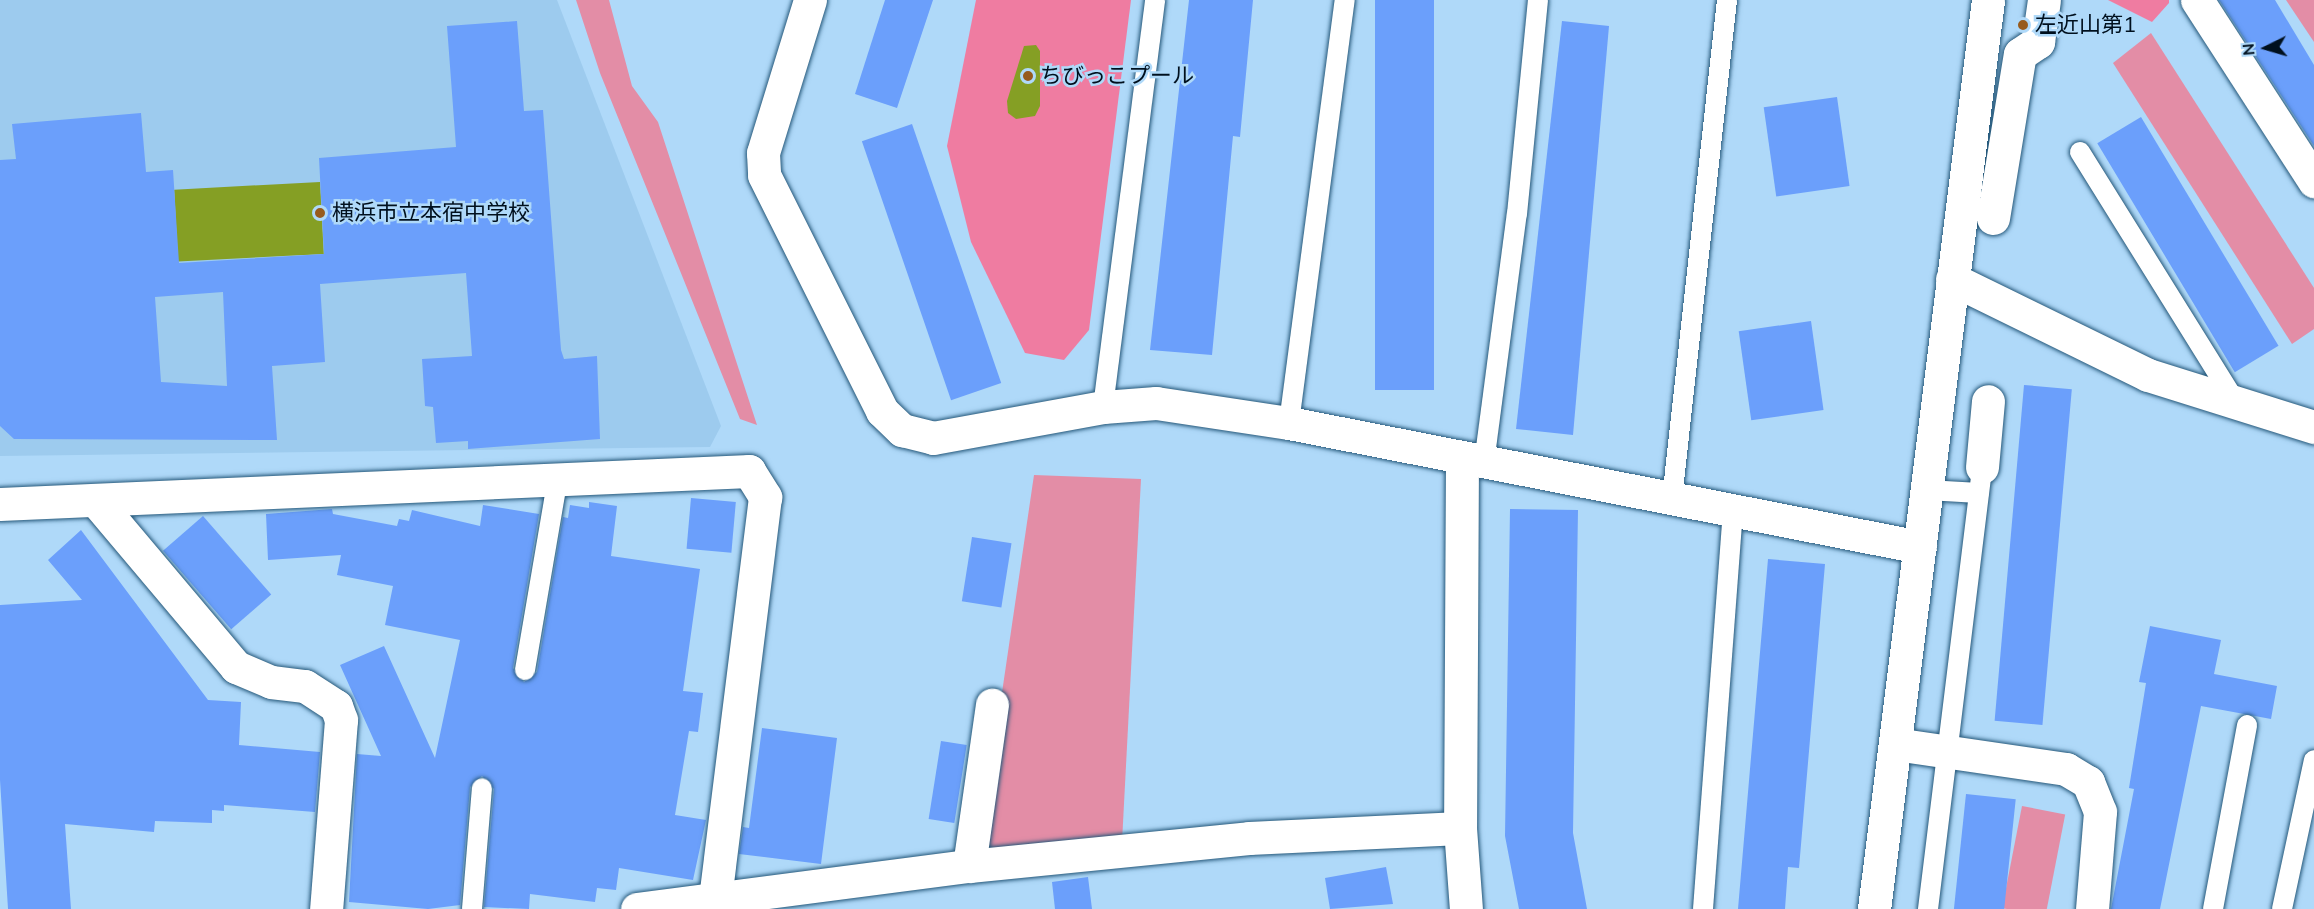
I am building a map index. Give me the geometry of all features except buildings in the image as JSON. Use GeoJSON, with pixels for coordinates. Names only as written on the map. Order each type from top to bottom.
{"type":"FeatureCollection","features":[{"type":"Feature","properties":{"kind":"street"},"geometry":{"type":"LineString","coordinates":[[810,0],[763,153],[764,175],[882,411],[902,430],[933,438],[1103,406],[1156,404],[1288,423],[1920,547]]}},
{"type":"Feature","properties":{"kind":"street"},"geometry":{"type":"LineString","coordinates":[[1874,909],[1988,0]]}},
{"type":"Feature","properties":{"kind":"street"},"geometry":{"type":"LineString","coordinates":[[1993,218],[2020,54],[2038,42],[2044,0]]}},
{"type":"Feature","properties":{"kind":"street"},"geometry":{"type":"LineString","coordinates":[[2197,0],[2314,181]]}},
{"type":"Feature","properties":{"kind":"street"},"geometry":{"type":"LineString","coordinates":[[1952,279],[2148,375],[2314,427]]}},
{"type":"Feature","properties":{"kind":"street"},"geometry":{"type":"LineString","coordinates":[[1981,480],[1988,400]]}},
{"type":"Feature","properties":{"kind":"street"},"geometry":{"type":"LineString","coordinates":[[1466,909],[1460,828],[1473,460]]}},
{"type":"Feature","properties":{"kind":"street"},"geometry":{"type":"LineString","coordinates":[[0,504],[97,502],[336,486],[557,482],[749,471],[765,497],[715,898]]}},
{"type":"Feature","properties":{"kind":"street"},"geometry":{"type":"LineString","coordinates":[[97,502],[236,667],[271,682],[305,686],[336,706],[341,720],[326,909]]}},
{"type":"Feature","properties":{"kind":"street"},"geometry":{"type":"LineString","coordinates":[[969,867],[992,705]]}},
{"type":"Feature","properties":{"kind":"street"},"geometry":{"type":"LineString","coordinates":[[1895,744],[2066,770],[2088,782],[2100,812],[2092,909]]}},
{"type":"Feature","properties":{"kind":"street"},"geometry":{"type":"LineString","coordinates":[[637,909],[969,867],[1250,838],[1460,828]]}},
{"type":"Feature","properties":{"kind":"lane"},"geometry":{"type":"LineString","coordinates":[[1103,406],[1155,0]]}},
{"type":"Feature","properties":{"kind":"lane"},"geometry":{"type":"LineString","coordinates":[[1288,423],[1346,0]]}},
{"type":"Feature","properties":{"kind":"lane"},"geometry":{"type":"LineString","coordinates":[[1473,460],[1517,214],[1538,0]]}},
{"type":"Feature","properties":{"kind":"lane"},"geometry":{"type":"LineString","coordinates":[[1672,499],[1727,0]]}},
{"type":"Feature","properties":{"kind":"lane"},"geometry":{"type":"LineString","coordinates":[[2080,152],[2236,402]]}},
{"type":"Feature","properties":{"kind":"lane"},"geometry":{"type":"LineString","coordinates":[[1927,490],[1981,480],[1928,909]]}},
{"type":"Feature","properties":{"kind":"lane"},"geometry":{"type":"LineString","coordinates":[[525,670],[557,482]]}},
{"type":"Feature","properties":{"kind":"lane"},"geometry":{"type":"LineString","coordinates":[[1702,909],[1733,511]]}},
{"type":"Feature","properties":{"kind":"lane"},"geometry":{"type":"LineString","coordinates":[[2212,909],[2247,725]]}},
{"type":"Feature","properties":{"kind":"lane"},"geometry":{"type":"LineString","coordinates":[[2282,909],[2314,760]]}},
{"type":"Feature","properties":{"kind":"lane"},"geometry":{"type":"LineString","coordinates":[[472,909],[482,788]]}},
{"type":"Feature","properties":{"kind":"shaded area","name":"横浜市立本宿中学校"},"geometry":{"type":"Polygon","coordinates":[[[0,0],[557,0],[721,426],[710,447],[0,456],[0,0]]]}},
{"type":"Feature","properties":{"kind":"shaded area"},"geometry":{"type":"Polygon","coordinates":[[[576,0],[609,0],[632,86],[658,122],[757,425],[740,419],[600,73],[576,0]]]}},
{"type":"Feature","properties":{"kind":"shaded area"},"geometry":{"type":"Polygon","coordinates":[[[976,0],[1131,0],[1089,330],[1064,360],[1025,353],[971,242],[947,146],[976,0]]]}},
{"type":"Feature","properties":{"kind":"shaded area"},"geometry":{"type":"Polygon","coordinates":[[[2108,0],[2169,0],[2169,3],[2152,22],[2108,0]]]}},
{"type":"Feature","properties":{"kind":"shaded area"},"geometry":{"type":"Polygon","coordinates":[[[2286,0],[2314,0],[2314,42],[2286,0]]]}},
{"type":"Feature","properties":{"kind":"shaded area"},"geometry":{"type":"Polygon","coordinates":[[[2151,33],[2314,288],[2314,329],[2292,344],[2113,63],[2151,33]]]}},
{"type":"Feature","properties":{"kind":"shaded area","name":"ちびっこプール"},"geometry":{"type":"Polygon","coordinates":[[[1036,45],[1040,51],[1040,106],[1035,116],[1016,119],[1008,113],[1007,101],[1024,46],[1036,45]]]}},
{"type":"Feature","properties":{"kind":"shaded area"},"geometry":{"type":"Polygon","coordinates":[[[320,182],[324,254],[178,262],[174,190],[320,182]]]}},
{"type":"Feature","properties":{"kind":"shaded area"},"geometry":{"type":"Polygon","coordinates":[[[1034,475],[1141,479],[1122,842],[978,856],[1034,475]]]}},
{"type":"Feature","properties":{"kind":"shaded area"},"geometry":{"type":"Polygon","coordinates":[[[2022,806],[2065,814],[2047,909],[2002,908],[2022,806]]]}},
{"type":"Feature","properties":{"kind":"place","name":"左近山第1"},"geometry":{"type":"Point","coordinates":[2023,25]}},
{"type":"Feature","properties":{"kind":"place","name":"ちびっこプール"},"geometry":{"type":"Point","coordinates":[1028,76]}},
{"type":"Feature","properties":{"kind":"place","name":"横浜市立本宿中学校"},"geometry":{"type":"Point","coordinates":[320,213]}}]}
